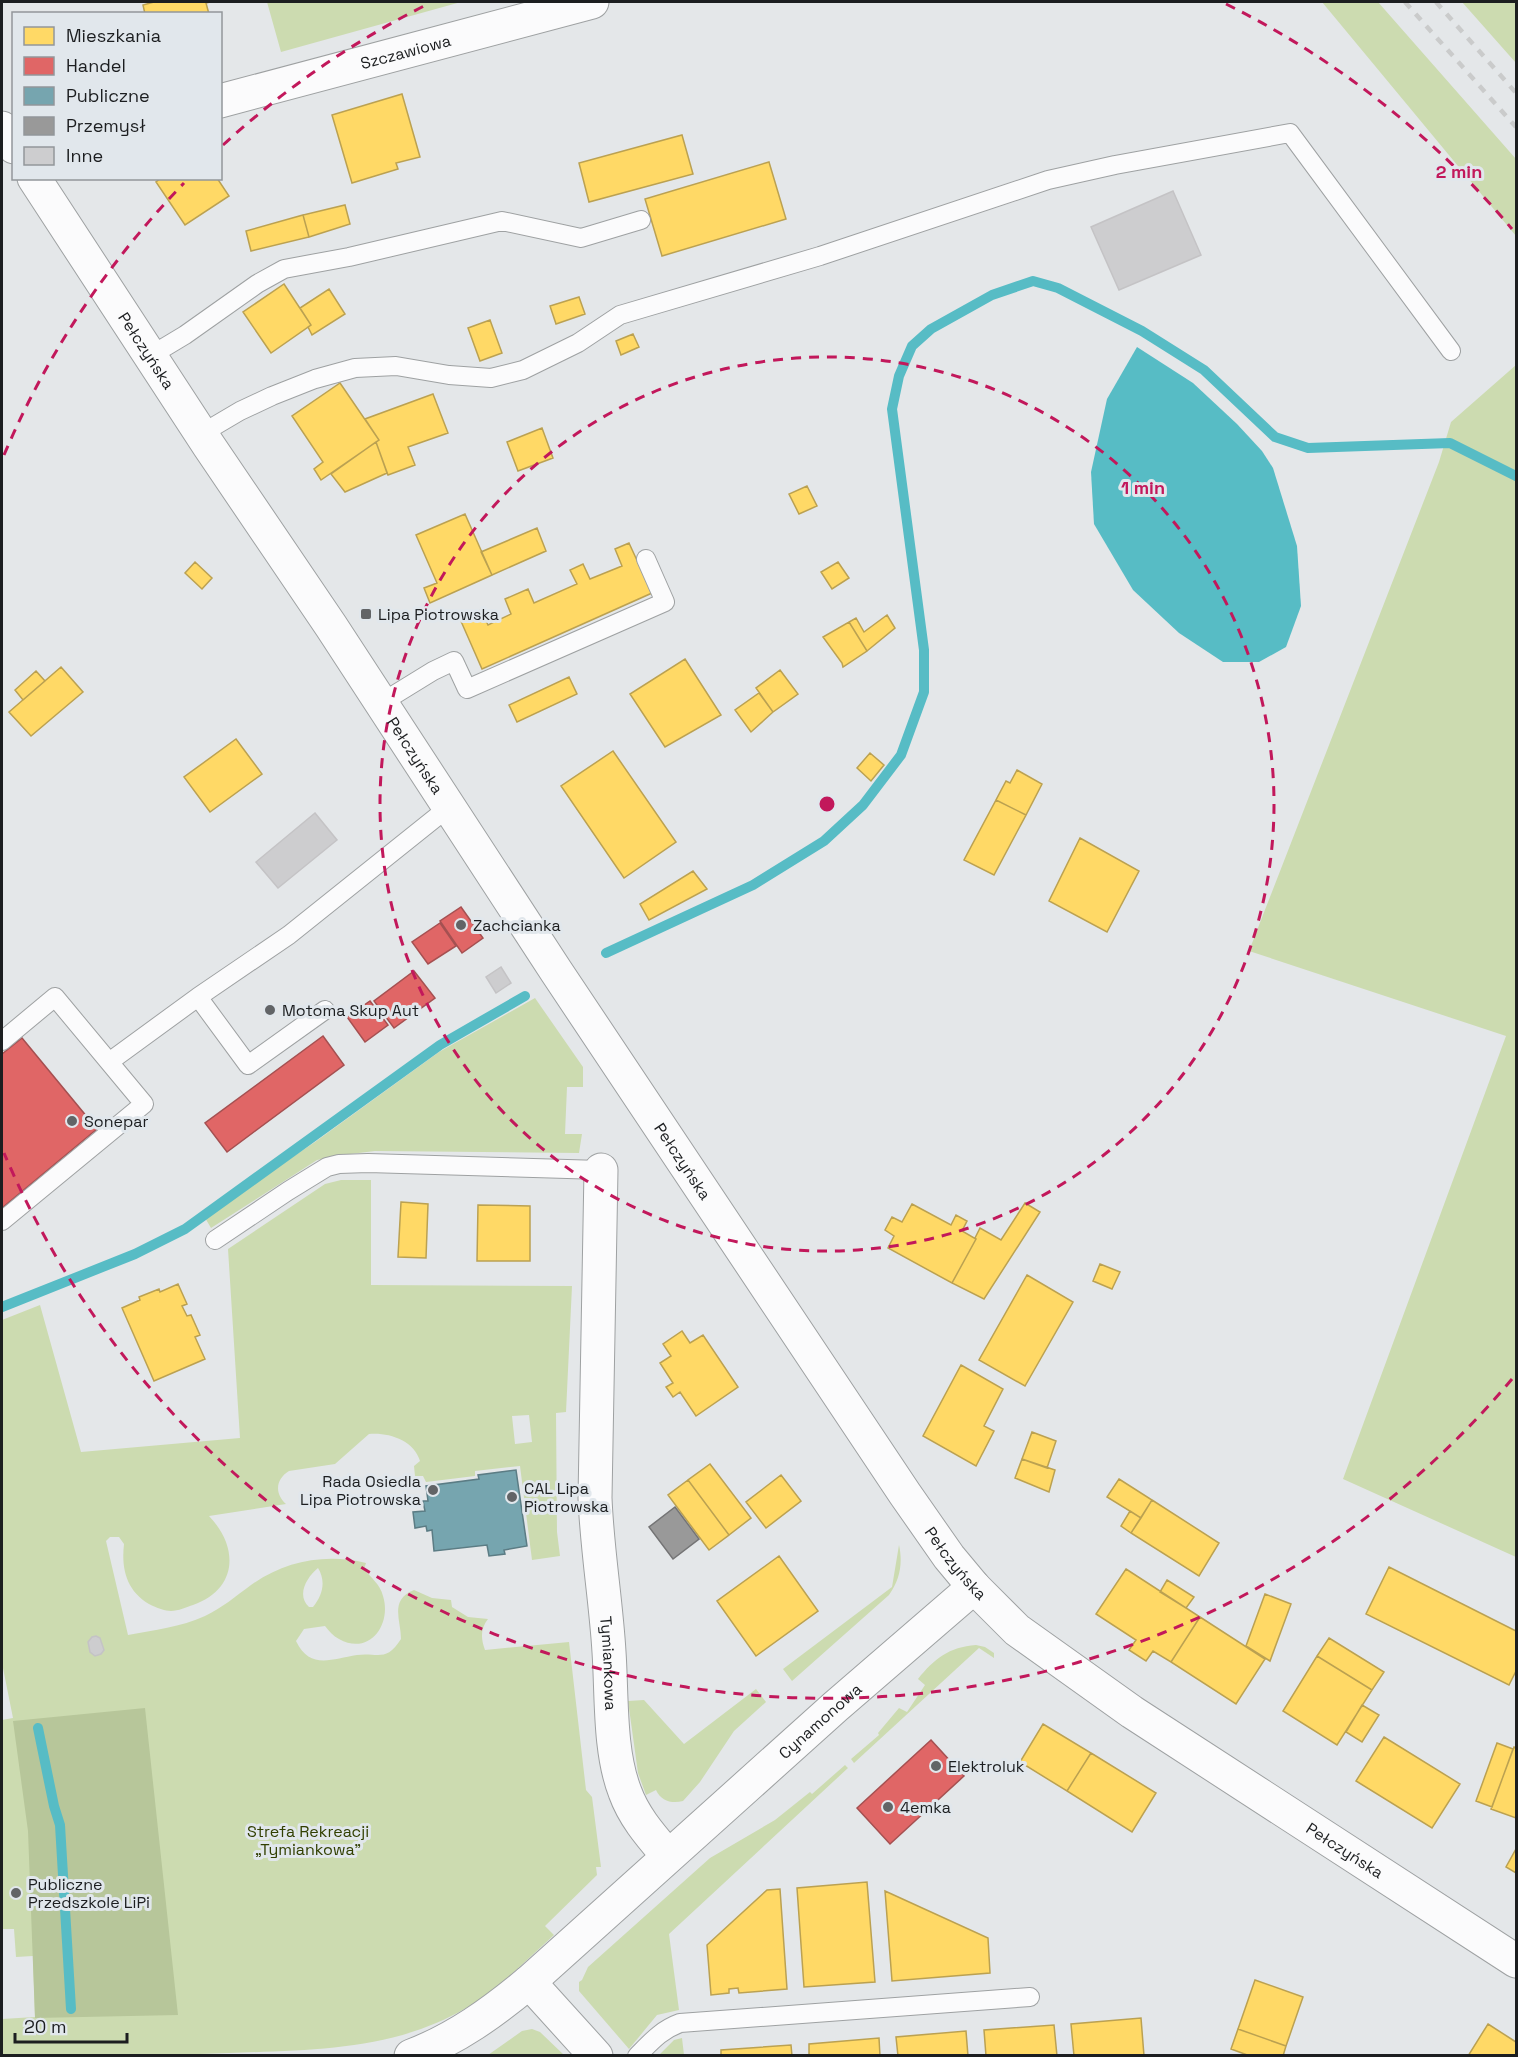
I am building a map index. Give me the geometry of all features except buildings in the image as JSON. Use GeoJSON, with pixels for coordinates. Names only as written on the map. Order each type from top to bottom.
{"type":"FeatureCollection","features":[{"type":"Feature","properties":{"kind":"main road","name":"Szczawiowa"},"geometry":{"type":"LineString","coordinates":[[222,100],[592,2]]}},
{"type":"Feature","properties":{"kind":"main road"},"geometry":{"type":"LineString","coordinates":[[2,128],[12,144]]}},
{"type":"Feature","properties":{"kind":"main road","name":"Pełczyńska"},"geometry":{"type":"LineString","coordinates":[[35,180],[201,434],[949,1557],[974,1587],[1017,1630],[1118,1703],[1516,1961]]}},
{"type":"Feature","properties":{"kind":"main road","name":"Tymiankowa"},"geometry":{"type":"LineString","coordinates":[[601,1170],[596,1498],[613,1730],[620,1778],[627,1799],[636,1816],[668,1856]]}},
{"type":"Feature","properties":{"kind":"main road","name":"Cynamonowa"},"geometry":{"type":"LineString","coordinates":[[668,1856],[974,1587]]}},
{"type":"Feature","properties":{"kind":"main road"},"geometry":{"type":"LineString","coordinates":[[411,2055],[458,2034],[493,2011],[530,1982],[668,1856]]}},
{"type":"Feature","properties":{"kind":"main road"},"geometry":{"type":"LineString","coordinates":[[530,1982],[596,2055]]}},
{"type":"Feature","properties":{"kind":"lane"},"geometry":{"type":"LineString","coordinates":[[201,434],[240,411],[272,396],[315,379],[355,368],[396,366],[449,375],[490,378],[523,370],[578,343],[620,315],[820,256],[1048,180],[1290,132],[1451,351]]}},
{"type":"Feature","properties":{"kind":"lane"},"geometry":{"type":"LineString","coordinates":[[150,356],[257,284],[284,269],[350,257],[502,221],[580,238],[641,220]]}},
{"type":"Feature","properties":{"kind":"lane"},"geometry":{"type":"LineString","coordinates":[[381,703],[432,670],[454,661],[467,689],[665,602],[646,559]]}},
{"type":"Feature","properties":{"kind":"lane"},"geometry":{"type":"LineString","coordinates":[[109,1062],[198,997],[289,935],[449,807]]}},
{"type":"Feature","properties":{"kind":"lane"},"geometry":{"type":"LineString","coordinates":[[2,1041],[55,997],[144,1104],[2,1221]]}},
{"type":"Feature","properties":{"kind":"lane"},"geometry":{"type":"LineString","coordinates":[[198,997],[248,1065],[325,1010]]}},
{"type":"Feature","properties":{"kind":"lane"},"geometry":{"type":"LineString","coordinates":[[215,1240],[327,1167],[339,1164],[601,1170]]}},
{"type":"Feature","properties":{"kind":"lane"},"geometry":{"type":"LineString","coordinates":[[637,2055],[655,2037],[680,2023],[1030,1997]]}},
{"type":"Feature","properties":{"kind":"green space"},"geometry":{"type":"Polygon","coordinates":[[[267,2],[461,2],[281,52],[267,2]]]}},
{"type":"Feature","properties":{"kind":"green space"},"geometry":{"type":"Polygon","coordinates":[[[1322,2],[1378,2],[1516,159],[1516,236],[1322,2]]]}},
{"type":"Feature","properties":{"kind":"green space"},"geometry":{"type":"Polygon","coordinates":[[[1462,2],[1516,2],[1516,63],[1462,2]]]}},
{"type":"Feature","properties":{"kind":"green space"},"geometry":{"type":"Polygon","coordinates":[[[1516,365],[1516,1557],[1343,1479],[1506,1036],[1249,951],[1439,462],[1451,422],[1516,365]]]}},
{"type":"Feature","properties":{"kind":"green space"},"geometry":{"type":"Polygon","coordinates":[[[535,998],[583,1067],[583,1087],[567,1087],[565,1134],[582,1134],[579,1153],[375,1151],[317,1160],[211,1228],[204,1216],[315,1142],[439,1052],[535,998]]]}},
{"type":"Feature","properties":{"kind":"green space","name":"Strefa Rekreacji „Tymiankowa”"},"geometry":{"type":"Polygon","coordinates":[[[341,1180],[371,1180],[371,1285],[572,1286],[566,1412],[556,1413],[557,1532],[560,1556],[532,1560],[520,1466],[475,1471],[475,1476],[426,1482],[423,1476],[415,1476],[414,1466],[420,1461],[412,1448],[392,1436],[369,1434],[335,1464],[289,1471],[285,1474],[279,1482],[278,1491],[286,1504],[209,1516],[219,1528],[225,1541],[229,1554],[229,1566],[226,1578],[219,1589],[208,1598],[193,1605],[169,1611],[144,1601],[132,1588],[125,1572],[124,1544],[119,1537],[110,1537],[106,1541],[128,1635],[196,1620],[223,1606],[251,1585],[278,1570],[306,1561],[336,1559],[366,1563],[364,1569],[382,1592],[384,1617],[376,1635],[360,1644],[339,1639],[325,1626],[304,1629],[296,1641],[308,1656],[315,1659],[330,1660],[364,1654],[381,1655],[391,1651],[401,1639],[398,1611],[401,1599],[414,1590],[432,1598],[451,1600],[452,1607],[468,1617],[488,1619],[482,1634],[485,1650],[569,1642],[586,1790],[592,1797],[601,1867],[596,1867],[597,1875],[545,1926],[554,1935],[512,1974],[466,2008],[410,2033],[351,2046],[290,2051],[172,2055],[2,2056],[2,2019],[35,2017],[33,1956],[16,1957],[14,1929],[2,1929],[2,1720],[13,1718],[2,1663],[2,1320],[40,1305],[81,1452],[240,1438],[228,1249],[325,1184],[341,1180]],[[529,1415],[512,1416],[515,1444],[532,1442],[529,1415]],[[318,1568],[304,1586],[303,1597],[309,1607],[313,1607],[321,1593],[322,1578],[318,1568]]]}},
{"type":"Feature","properties":{"kind":"green space"},"geometry":{"type":"Polygon","coordinates":[[[899,1545],[900,1571],[889,1595],[792,1681],[783,1669],[892,1587],[899,1545]]]}},
{"type":"Feature","properties":{"kind":"green space"},"geometry":{"type":"Polygon","coordinates":[[[976,1645],[985,1647],[994,1653],[994,1658],[979,1648],[854,1763],[851,1759],[879,1735],[878,1733],[899,1708],[907,1712],[925,1685],[918,1679],[930,1666],[950,1651],[976,1645]]]}},
{"type":"Feature","properties":{"kind":"green space"},"geometry":{"type":"Polygon","coordinates":[[[756,1689],[766,1702],[734,1731],[700,1782],[683,1801],[667,1801],[656,1790],[646,1795],[638,1773],[628,1701],[644,1700],[684,1744],[756,1689]]]}},
{"type":"Feature","properties":{"kind":"green space"},"geometry":{"type":"Polygon","coordinates":[[[145,1708],[178,2015],[35,2018],[28,1831],[13,1721],[145,1708]]]}},
{"type":"Feature","properties":{"kind":"green space"},"geometry":{"type":"Polygon","coordinates":[[[845,1765],[848,1768],[669,1934],[679,2010],[657,2015],[629,2049],[579,1991],[579,1982],[588,1967],[710,1858],[775,1820],[810,1792],[812,1794],[845,1765]]]}},
{"type":"Feature","properties":{"kind":"green space"},"geometry":{"type":"Polygon","coordinates":[[[532,2029],[540,2032],[564,2055],[488,2055],[522,2031],[532,2029]]]}},
{"type":"Feature","properties":{"kind":"green space"},"geometry":{"type":"Polygon","coordinates":[[[682,2038],[684,2055],[659,2055],[674,2040],[682,2038]]]}},
{"type":"Feature","properties":{"kind":"water"},"geometry":{"type":"Polygon","coordinates":[[[1137,347],[1193,383],[1237,424],[1262,451],[1273,468],[1297,546],[1301,606],[1286,647],[1259,662],[1223,662],[1179,633],[1133,590],[1094,524],[1091,472],[1107,399],[1137,347]]]}},
{"type":"Feature","properties":{"kind":"waterway"},"geometry":{"type":"LineString","coordinates":[[606,953],[753,885],[824,841],[863,805],[901,755],[924,692],[924,650],[892,409],[899,376],[912,346],[931,329],[992,295],[1033,281],[1058,288],[1142,331],[1204,370],[1275,437],[1308,448],[1450,443],[1516,476]]}},
{"type":"Feature","properties":{"kind":"waterway"},"geometry":{"type":"LineString","coordinates":[[2,1307],[135,1254],[185,1229],[440,1045],[525,996]]}},
{"type":"Feature","properties":{"kind":"waterway"},"geometry":{"type":"LineString","coordinates":[[38,1728],[60,1825],[71,2009]]}},
{"type":"Feature","properties":{"kind":"railway"},"geometry":{"type":"LineString","coordinates":[[1405,2],[1516,127]]}},
{"type":"Feature","properties":{"kind":"railway"},"geometry":{"type":"LineString","coordinates":[[1436,2],[1516,93]]}},
{"type":"Feature","properties":{"kind":"place","name":"Lipa Piotrowska"},"geometry":{"type":"Point","coordinates":[366,614]}},
{"type":"Feature","properties":{"kind":"place","name":"Zachcianka"},"geometry":{"type":"Point","coordinates":[461,925]}},
{"type":"Feature","properties":{"kind":"place","name":"Motoma Skup Aut"},"geometry":{"type":"Point","coordinates":[270,1010]}},
{"type":"Feature","properties":{"kind":"place","name":"Sonepar"},"geometry":{"type":"Point","coordinates":[72,1121]}},
{"type":"Feature","properties":{"kind":"place","name":"Rada Osiedla Lipa Piotrowska"},"geometry":{"type":"Point","coordinates":[433,1490]}},
{"type":"Feature","properties":{"kind":"place","name":"CAL Lipa Piotrowska"},"geometry":{"type":"Point","coordinates":[512,1497]}},
{"type":"Feature","properties":{"kind":"place","name":"Elektroluk"},"geometry":{"type":"Point","coordinates":[936,1766]}},
{"type":"Feature","properties":{"kind":"place","name":"4emka"},"geometry":{"type":"Point","coordinates":[888,1807]}},
{"type":"Feature","properties":{"kind":"place","name":"Publiczne Przedszkole LiPi"},"geometry":{"type":"Point","coordinates":[16,1893]}}]}
